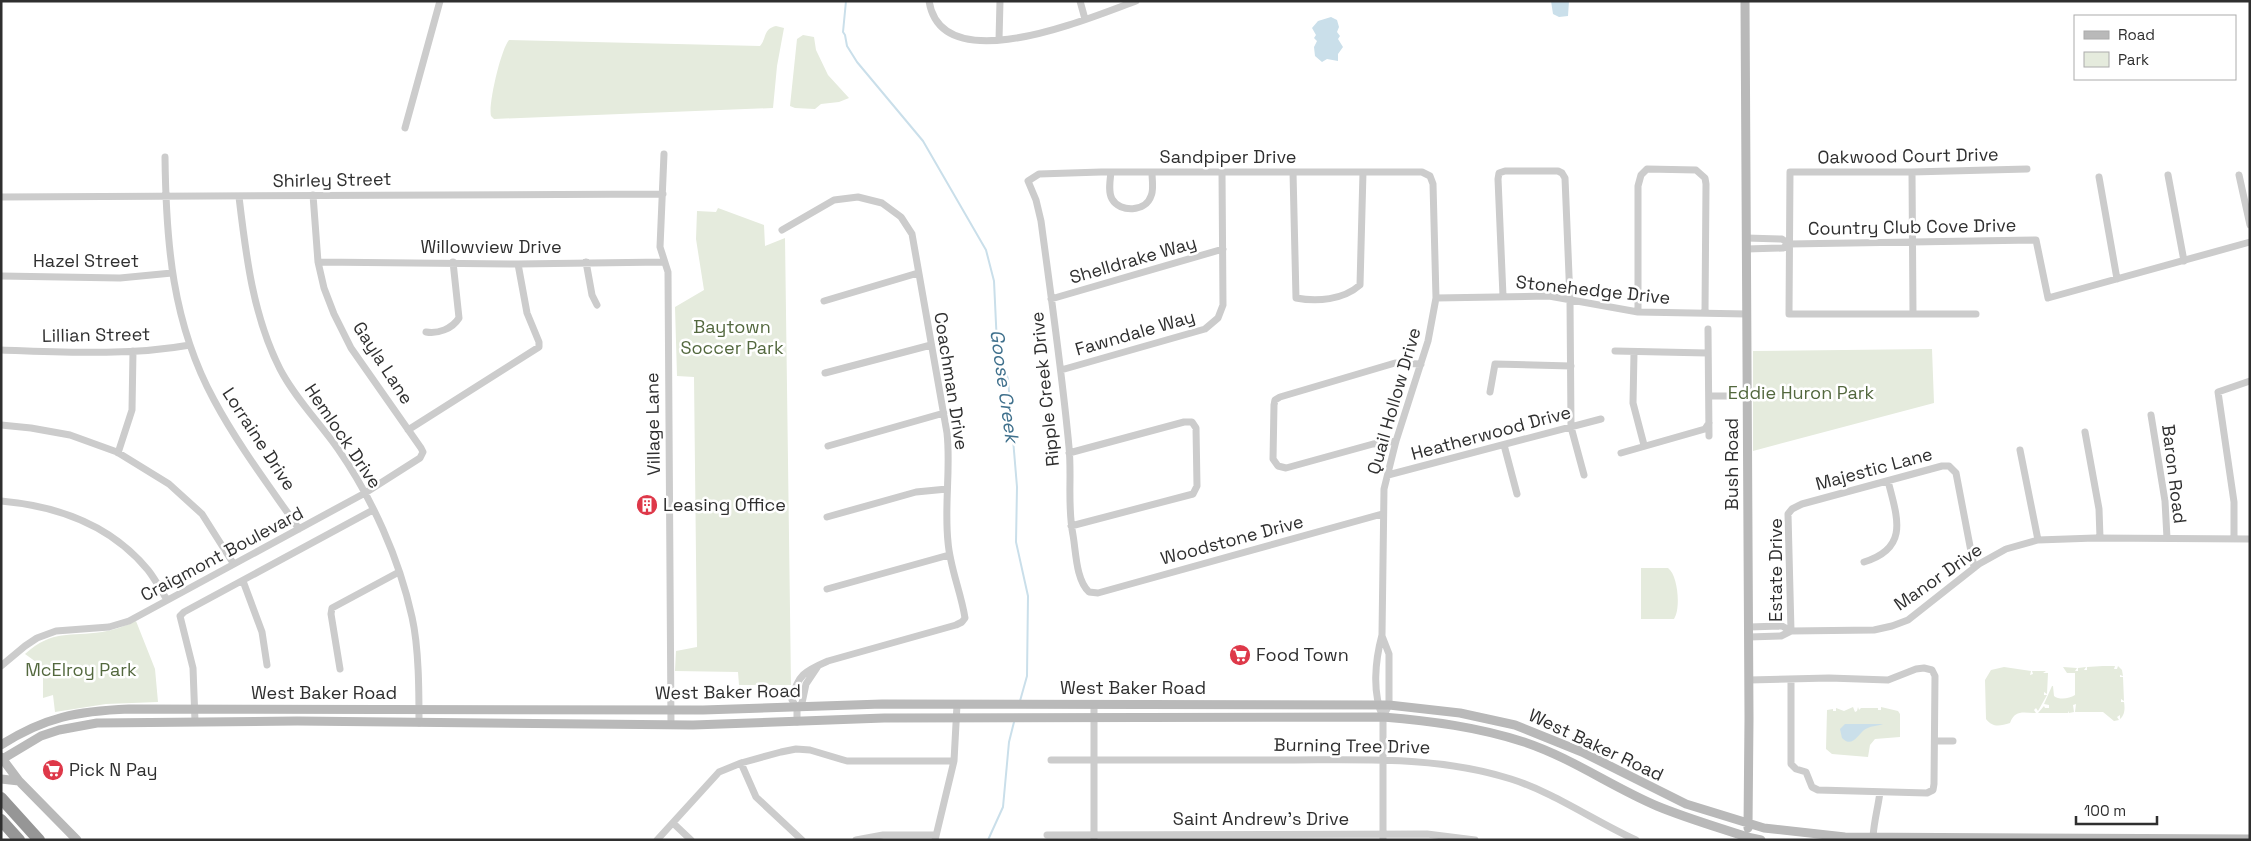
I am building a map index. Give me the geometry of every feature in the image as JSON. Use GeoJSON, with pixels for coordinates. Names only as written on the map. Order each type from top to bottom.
{"type":"FeatureCollection","features":[{"type":"Feature","properties":{"kind":"highway"},"geometry":{"type":"LineString","coordinates":[[1,798],[39,840]]}},
{"type":"Feature","properties":{"kind":"highway"},"geometry":{"type":"LineString","coordinates":[[1,820],[19,840]]}},
{"type":"Feature","properties":{"kind":"main road","name":"Bush Road"},"geometry":{"type":"LineString","coordinates":[[1745,1],[1749,626],[1748,824],[1746,838]]}},
{"type":"Feature","properties":{"kind":"main road","name":"West Baker Road"},"geometry":{"type":"LineString","coordinates":[[1,745],[18,734],[56,718],[76,713],[129,709],[671,710],[797,708],[882,704],[1390,705],[1460,713],[1515,726],[1582,752],[1686,804],[1748,824],[1812,834],[1873,838],[2250,839]]}},
{"type":"Feature","properties":{"kind":"main road"},"geometry":{"type":"LineString","coordinates":[[1273,704],[1273,717]]}},
{"type":"Feature","properties":{"kind":"main road"},"geometry":{"type":"LineString","coordinates":[[129,709],[130,722]]}},
{"type":"Feature","properties":{"kind":"main road"},"geometry":{"type":"LineString","coordinates":[[296,709],[296,721]]}},
{"type":"Feature","properties":{"kind":"main road"},"geometry":{"type":"LineString","coordinates":[[550,710],[550,724]]}},
{"type":"Feature","properties":{"kind":"main road","name":"West Baker Road"},"geometry":{"type":"LineString","coordinates":[[2,759],[24,745],[59,730],[97,723],[296,721],[671,725],[957,718],[1383,717],[1431,721],[1481,730],[1510,738],[1560,756],[1657,806],[1746,838],[1761,840]]}},
{"type":"Feature","properties":{"kind":"main road"},"geometry":{"type":"LineString","coordinates":[[1510,738],[1515,726]]}},
{"type":"Feature","properties":{"kind":"main road"},"geometry":{"type":"LineString","coordinates":[[2,759],[19,781],[77,840]]}},
{"type":"Feature","properties":{"kind":"main road"},"geometry":{"type":"LineString","coordinates":[[1620,787],[1625,775]]}},
{"type":"Feature","properties":{"kind":"main road"},"geometry":{"type":"LineString","coordinates":[[1,779],[19,781]]}},
{"type":"Feature","properties":{"kind":"street"},"geometry":{"type":"LineString","coordinates":[[405,128],[440,1]]}},
{"type":"Feature","properties":{"kind":"street"},"geometry":{"type":"LineString","coordinates":[[929,1],[934,18],[944,30],[954,36],[965,39],[999,40],[1033,36],[1136,1]]}},
{"type":"Feature","properties":{"kind":"street"},"geometry":{"type":"LineString","coordinates":[[999,40],[1000,1]]}},
{"type":"Feature","properties":{"kind":"street"},"geometry":{"type":"LineString","coordinates":[[1080,1],[1085,19]]}},
{"type":"Feature","properties":{"kind":"street","name":"Village Lane"},"geometry":{"type":"LineString","coordinates":[[664,154],[660,247],[668,272],[671,725]]}},
{"type":"Feature","properties":{"kind":"street","name":"Lorraine Drive"},"geometry":{"type":"LineString","coordinates":[[165,157],[168,241],[172,273],[190,345],[213,398],[227,423],[300,529]]}},
{"type":"Feature","properties":{"kind":"street"},"geometry":{"type":"LineString","coordinates":[[1638,312],[1638,186],[1641,175],[1647,169],[1696,170],[1705,178],[1705,313]]}},
{"type":"Feature","properties":{"kind":"street","name":"Oakwood Court Drive"},"geometry":{"type":"LineString","coordinates":[[1789,244],[1790,172],[1912,172],[2027,169]]}},
{"type":"Feature","properties":{"kind":"street"},"geometry":{"type":"LineString","coordinates":[[1503,296],[1499,173],[1505,171],[1558,171],[1565,178],[1570,300],[1571,427],[1584,475]]}},
{"type":"Feature","properties":{"kind":"street"},"geometry":{"type":"LineString","coordinates":[[1111,172],[1110,192],[1114,201],[1122,208],[1134,209],[1149,200],[1152,195],[1152,173]]}},
{"type":"Feature","properties":{"kind":"street","name":"Sandpiper Drive"},"geometry":{"type":"LineString","coordinates":[[1028,181],[1039,174],[1111,172],[1422,172],[1430,176]]}},
{"type":"Feature","properties":{"kind":"street","name":"Fawndale Way"},"geometry":{"type":"LineString","coordinates":[[1061,370],[1205,329],[1213,324],[1220,315],[1223,305],[1222,172]]}},
{"type":"Feature","properties":{"kind":"street"},"geometry":{"type":"LineString","coordinates":[[1293,172],[1296,298],[1315,302],[1352,292],[1360,285],[1363,172]]}},
{"type":"Feature","properties":{"kind":"street"},"geometry":{"type":"LineString","coordinates":[[1912,172],[1913,314]]}},
{"type":"Feature","properties":{"kind":"street"},"geometry":{"type":"LineString","coordinates":[[2168,175],[2184,261]]}},
{"type":"Feature","properties":{"kind":"street"},"geometry":{"type":"LineString","coordinates":[[2239,175],[2250,225]]}},
{"type":"Feature","properties":{"kind":"street","name":"Quail Hollow Drive"},"geometry":{"type":"LineString","coordinates":[[1377,705],[1377,655],[1382,636],[1382,514],[1384,489],[1396,440],[1428,341],[1436,298],[1433,184],[1430,176]]}},
{"type":"Feature","properties":{"kind":"street"},"geometry":{"type":"LineString","coordinates":[[2099,177],[2117,279]]}},
{"type":"Feature","properties":{"kind":"street","name":"Ripple Creek Drive"},"geometry":{"type":"LineString","coordinates":[[1028,181],[1036,200],[1041,221],[1061,370],[1070,454],[1068,509],[1081,580],[1088,592]]}},
{"type":"Feature","properties":{"kind":"street","name":"Shirley Street"},"geometry":{"type":"LineString","coordinates":[[1,197],[166,198],[313,195],[663,194]]}},
{"type":"Feature","properties":{"kind":"street","name":"Gayla Lane"},"geometry":{"type":"LineString","coordinates":[[313,195],[318,262],[324,288],[351,348],[408,430]]}},
{"type":"Feature","properties":{"kind":"street","name":"Hemlock Drive"},"geometry":{"type":"LineString","coordinates":[[239,197],[245,251],[261,323],[267,339],[281,370],[338,449],[366,493],[399,572],[413,619],[419,723]]}},
{"type":"Feature","properties":{"kind":"street","name":"Coachman Drive"},"geometry":{"type":"LineString","coordinates":[[782,230],[834,200],[858,197],[882,203],[901,217],[912,234],[944,413],[949,456],[947,490],[949,555],[965,618],[962,622],[818,666],[806,684],[802,703],[797,708],[797,722]]}},
{"type":"Feature","properties":{"kind":"street","name":"Country Club Cove Drive"},"geometry":{"type":"LineString","coordinates":[[1746,238],[1782,239],[1789,244]]}},
{"type":"Feature","properties":{"kind":"street","name":"Country Club Cove Drive"},"geometry":{"type":"LineString","coordinates":[[1746,248],[1782,248],[1789,244],[2036,240],[2048,298],[2250,242]]}},
{"type":"Feature","properties":{"kind":"street"},"geometry":{"type":"LineString","coordinates":[[1789,244],[1789,314],[1976,314]]}},
{"type":"Feature","properties":{"kind":"street","name":"Shelldrake Way"},"geometry":{"type":"LineString","coordinates":[[1051,299],[1223,249]]}},
{"type":"Feature","properties":{"kind":"street","name":"Willowview Drive"},"geometry":{"type":"LineString","coordinates":[[318,262],[518,264],[664,262]]}},
{"type":"Feature","properties":{"kind":"street"},"geometry":{"type":"LineString","coordinates":[[426,332],[437,333],[455,323],[459,318],[453,262]]}},
{"type":"Feature","properties":{"kind":"street"},"geometry":{"type":"LineString","coordinates":[[586,262],[592,295],[597,305]]}},
{"type":"Feature","properties":{"kind":"street"},"geometry":{"type":"LineString","coordinates":[[408,430],[539,347],[540,342],[527,313],[518,264]]}},
{"type":"Feature","properties":{"kind":"street","name":"Hazel Street"},"geometry":{"type":"LineString","coordinates":[[1,276],[120,278],[172,273]]}},
{"type":"Feature","properties":{"kind":"street"},"geometry":{"type":"LineString","coordinates":[[824,301],[918,273]]}},
{"type":"Feature","properties":{"kind":"street","name":"Stonehedge Drive"},"geometry":{"type":"LineString","coordinates":[[1436,298],[1549,296],[1638,312],[1747,314]]}},
{"type":"Feature","properties":{"kind":"street"},"geometry":{"type":"LineString","coordinates":[[1708,328],[1709,436]]}},
{"type":"Feature","properties":{"kind":"street","name":"Lillian Street"},"geometry":{"type":"LineString","coordinates":[[1,350],[60,352],[133,351],[190,345]]}},
{"type":"Feature","properties":{"kind":"street"},"geometry":{"type":"LineString","coordinates":[[825,373],[931,345]]}},
{"type":"Feature","properties":{"kind":"street"},"geometry":{"type":"LineString","coordinates":[[118,452],[132,410],[133,351]]}},
{"type":"Feature","properties":{"kind":"street"},"geometry":{"type":"LineString","coordinates":[[1615,351],[1634,353],[1708,353]]}},
{"type":"Feature","properties":{"kind":"street"},"geometry":{"type":"LineString","coordinates":[[1634,353],[1633,403],[1644,445]]}},
{"type":"Feature","properties":{"kind":"street"},"geometry":{"type":"LineString","coordinates":[[1396,440],[1373,444],[1286,468],[1278,466],[1274,459],[1275,400],[1395,363],[1421,364]]}},
{"type":"Feature","properties":{"kind":"street"},"geometry":{"type":"LineString","coordinates":[[1490,392],[1496,364],[1571,366]]}},
{"type":"Feature","properties":{"kind":"street"},"geometry":{"type":"LineString","coordinates":[[2234,539],[2234,502],[2218,392],[2250,381]]}},
{"type":"Feature","properties":{"kind":"street"},"geometry":{"type":"LineString","coordinates":[[1709,396],[1748,396]]}},
{"type":"Feature","properties":{"kind":"street"},"geometry":{"type":"LineString","coordinates":[[828,446],[944,413]]}},
{"type":"Feature","properties":{"kind":"street","name":"Baron Road"},"geometry":{"type":"LineString","coordinates":[[2151,415],[2165,501],[2167,538]]}},
{"type":"Feature","properties":{"kind":"street","name":"Heatherwood Drive"},"geometry":{"type":"LineString","coordinates":[[1388,475],[1601,419]]}},
{"type":"Feature","properties":{"kind":"street"},"geometry":{"type":"LineString","coordinates":[[1070,454],[1184,422],[1192,422],[1196,428],[1198,486],[1193,494],[1071,526]]}},
{"type":"Feature","properties":{"kind":"street"},"geometry":{"type":"LineString","coordinates":[[1621,452],[1705,429],[1709,423]]}},
{"type":"Feature","properties":{"kind":"street"},"geometry":{"type":"LineString","coordinates":[[1,425],[70,435],[118,452],[169,484],[202,514],[233,563]]}},
{"type":"Feature","properties":{"kind":"street","name":"Craigmont Boulevard"},"geometry":{"type":"LineString","coordinates":[[1,666],[37,638],[56,631],[109,627],[129,621],[233,563],[366,493],[420,458],[423,452],[408,430]]}},
{"type":"Feature","properties":{"kind":"street"},"geometry":{"type":"LineString","coordinates":[[2085,432],[2099,509],[2100,538]]}},
{"type":"Feature","properties":{"kind":"street"},"geometry":{"type":"LineString","coordinates":[[1504,445],[1517,494]]}},
{"type":"Feature","properties":{"kind":"street"},"geometry":{"type":"LineString","coordinates":[[2020,450],[2038,540]]}},
{"type":"Feature","properties":{"kind":"street","name":"Majestic Lane"},"geometry":{"type":"LineString","coordinates":[[1792,509],[1888,481],[1949,466],[1956,473],[1974,567]]}},
{"type":"Feature","properties":{"kind":"street"},"geometry":{"type":"LineString","coordinates":[[1864,562],[1879,557],[1888,550],[1897,533],[1897,520],[1888,481]]}},
{"type":"Feature","properties":{"kind":"street"},"geometry":{"type":"LineString","coordinates":[[827,517],[916,492],[947,490]]}},
{"type":"Feature","properties":{"kind":"street"},"geometry":{"type":"LineString","coordinates":[[1,500],[32,503],[63,511],[94,526],[122,545],[148,570],[167,600]]}},
{"type":"Feature","properties":{"kind":"street","name":"Estate Drive"},"geometry":{"type":"LineString","coordinates":[[1791,631],[1788,514],[1792,509]]}},
{"type":"Feature","properties":{"kind":"street"},"geometry":{"type":"LineString","coordinates":[[195,722],[193,668],[180,616],[184,612],[373,510]]}},
{"type":"Feature","properties":{"kind":"street","name":"Woodstone Drive"},"geometry":{"type":"LineString","coordinates":[[1088,592],[1098,593],[1382,514]]}},
{"type":"Feature","properties":{"kind":"street","name":"Manor Drive"},"geometry":{"type":"LineString","coordinates":[[1749,637],[1781,636],[1791,631],[1874,630],[1892,626],[1908,620],[1974,567],[2006,549],[2038,540],[2100,538],[2250,539]]}},
{"type":"Feature","properties":{"kind":"street"},"geometry":{"type":"LineString","coordinates":[[827,589],[949,555]]}},
{"type":"Feature","properties":{"kind":"street"},"geometry":{"type":"LineString","coordinates":[[340,668],[331,614],[332,608],[399,572]]}},
{"type":"Feature","properties":{"kind":"street"},"geometry":{"type":"LineString","coordinates":[[243,581],[262,632],[267,665]]}},
{"type":"Feature","properties":{"kind":"street","name":"Manor Drive"},"geometry":{"type":"LineString","coordinates":[[1749,626],[1782,626],[1791,631]]}},
{"type":"Feature","properties":{"kind":"street","name":"Quail Hollow Drive"},"geometry":{"type":"LineString","coordinates":[[1382,636],[1389,654],[1390,705]]}},
{"type":"Feature","properties":{"kind":"street"},"geometry":{"type":"LineString","coordinates":[[1749,680],[1829,678],[1888,680],[1916,669],[1932,670],[1935,676],[1935,741],[1934,784],[1932,790],[1927,793],[1880,792],[1818,790],[1812,787],[1806,772],[1796,769],[1791,764],[1791,680]]}},
{"type":"Feature","properties":{"kind":"street"},"geometry":{"type":"LineString","coordinates":[[1094,704],[1094,837]]}},
{"type":"Feature","properties":{"kind":"street"},"geometry":{"type":"LineString","coordinates":[[856,840],[883,835],[935,838],[954,761],[957,705]]}},
{"type":"Feature","properties":{"kind":"street"},"geometry":{"type":"LineString","coordinates":[[1377,705],[1383,717],[1383,837]]}},
{"type":"Feature","properties":{"kind":"street"},"geometry":{"type":"LineString","coordinates":[[1383,717],[1390,705]]}},
{"type":"Feature","properties":{"kind":"street"},"geometry":{"type":"LineString","coordinates":[[1935,741],[1953,741]]}},
{"type":"Feature","properties":{"kind":"street"},"geometry":{"type":"LineString","coordinates":[[657,840],[714,777],[730,766],[741,763],[796,749],[810,750],[846,761],[954,761]]}},
{"type":"Feature","properties":{"kind":"street","name":"Burning Tree Drive"},"geometry":{"type":"LineString","coordinates":[[1051,760],[1383,759],[1453,765],[1511,779],[1558,798],[1636,840]]}},
{"type":"Feature","properties":{"kind":"street"},"geometry":{"type":"LineString","coordinates":[[741,763],[756,797],[802,840]]}},
{"type":"Feature","properties":{"kind":"street"},"geometry":{"type":"LineString","coordinates":[[1873,838],[1874,820],[1878,810],[1880,792]]}},
{"type":"Feature","properties":{"kind":"street"},"geometry":{"type":"LineString","coordinates":[[673,823],[691,840]]}},
{"type":"Feature","properties":{"kind":"street","name":"Saint Andrew's Drive"},"geometry":{"type":"LineString","coordinates":[[1047,835],[1094,837],[1383,837],[1432,834],[1475,840]]}},
{"type":"Feature","properties":{"kind":"green space"},"geometry":{"type":"Polygon","coordinates":[[[776,26],[784,28],[777,66],[773,108],[494,119],[491,116],[491,101],[496,77],[502,54],[509,40],[760,46],[769,29],[776,26]]]}},
{"type":"Feature","properties":{"kind":"green space"},"geometry":{"type":"Polygon","coordinates":[[[803,35],[814,37],[816,50],[828,75],[849,98],[839,102],[821,104],[815,109],[790,106],[797,39],[803,35]]]}},
{"type":"Feature","properties":{"kind":"green space","name":"Baytown Soccer Park"},"geometry":{"type":"Polygon","coordinates":[[[718,208],[764,225],[765,246],[785,238],[791,685],[739,685],[738,672],[675,671],[676,651],[697,647],[694,377],[677,376],[675,307],[704,290],[696,239],[697,211],[716,212],[718,208]]]}},
{"type":"Feature","properties":{"kind":"green space","name":"Eddie Huron Park"},"geometry":{"type":"Polygon","coordinates":[[[1932,349],[1934,403],[1753,451],[1753,351],[1932,349]]]}},
{"type":"Feature","properties":{"kind":"green space"},"geometry":{"type":"Polygon","coordinates":[[[1641,568],[1668,568],[1671,572],[1676,585],[1678,600],[1674,619],[1641,619],[1641,568]]]}},
{"type":"Feature","properties":{"kind":"green space","name":"McElroy Park"},"geometry":{"type":"Polygon","coordinates":[[[136,621],[155,669],[158,702],[106,704],[55,712],[53,695],[43,698],[43,667],[25,654],[35,646],[53,637],[106,631],[136,621]]]}},
{"type":"Feature","properties":{"kind":"green space"},"geometry":{"type":"Polygon","coordinates":[[[2115,666],[2114,669],[2117,669],[2118,666],[2122,670],[2123,676],[2120,675],[2120,677],[2123,677],[2124,701],[2121,699],[2121,702],[2124,702],[2124,713],[2120,719],[2120,715],[2117,717],[2119,720],[2114,721],[2103,712],[2075,712],[2076,704],[2073,705],[2074,712],[2038,713],[2044,706],[2049,708],[2049,705],[2044,704],[2052,686],[2054,696],[2056,697],[2064,699],[2075,695],[2075,673],[2067,673],[2063,667],[2077,668],[2075,671],[2078,671],[2078,668],[2086,667],[2084,670],[2087,670],[2087,667],[2115,666]]]}},
{"type":"Feature","properties":{"kind":"green space"},"geometry":{"type":"Polygon","coordinates":[[[2004,667],[2031,671],[2030,675],[2033,674],[2032,671],[2046,671],[2043,673],[2048,673],[2047,694],[2044,692],[2044,695],[2047,695],[2038,711],[2036,708],[2034,710],[2036,713],[2024,712],[2017,714],[2010,723],[1997,726],[1991,724],[1986,719],[1985,680],[1991,670],[2004,667]]]}},
{"type":"Feature","properties":{"kind":"green space"},"geometry":{"type":"Polygon","coordinates":[[[1853,707],[1855,712],[1858,707],[1859,710],[1861,708],[1878,708],[1878,710],[1881,710],[1881,707],[1898,711],[1900,714],[1900,737],[1875,739],[1870,745],[1868,757],[1832,754],[1826,749],[1827,710],[1833,709],[1833,711],[1836,711],[1836,708],[1844,711],[1853,707]]]}},
{"type":"Feature","properties":{"kind":"water"},"geometry":{"type":"Polygon","coordinates":[[[1551,1],[1569,1],[1568,16],[1559,17],[1553,14],[1551,1]]]}},
{"type":"Feature","properties":{"kind":"water"},"geometry":{"type":"Polygon","coordinates":[[[1331,17],[1337,20],[1339,27],[1337,32],[1340,36],[1338,39],[1343,47],[1338,54],[1338,61],[1327,59],[1322,62],[1315,56],[1314,47],[1317,41],[1314,38],[1316,35],[1312,28],[1318,21],[1331,17]]]}},
{"type":"Feature","properties":{"kind":"water"},"geometry":{"type":"Polygon","coordinates":[[[1845,724],[1883,724],[1864,730],[1854,740],[1849,742],[1842,738],[1840,729],[1845,724]]]}},
{"type":"Feature","properties":{"kind":"waterway","name":"Goose Creek"},"geometry":{"type":"LineString","coordinates":[[846,1],[843,32],[847,46],[857,62],[923,141],[986,250],[994,281],[997,345],[1008,379],[1017,487],[1016,542],[1028,596],[1027,676],[1020,701]]}},
{"type":"Feature","properties":{"kind":"waterway","name":"Goose Creek"},"geometry":{"type":"LineString","coordinates":[[988,840],[1003,807],[1009,742],[1014,722]]}},
{"type":"Feature","properties":{"kind":"place","name":"Leasing Office"},"geometry":{"type":"Point","coordinates":[647,505]}},
{"type":"Feature","properties":{"kind":"place","name":"Food Town"},"geometry":{"type":"Point","coordinates":[1240,655]}},
{"type":"Feature","properties":{"kind":"place","name":"Pick N Pay"},"geometry":{"type":"Point","coordinates":[53,770]}}]}
